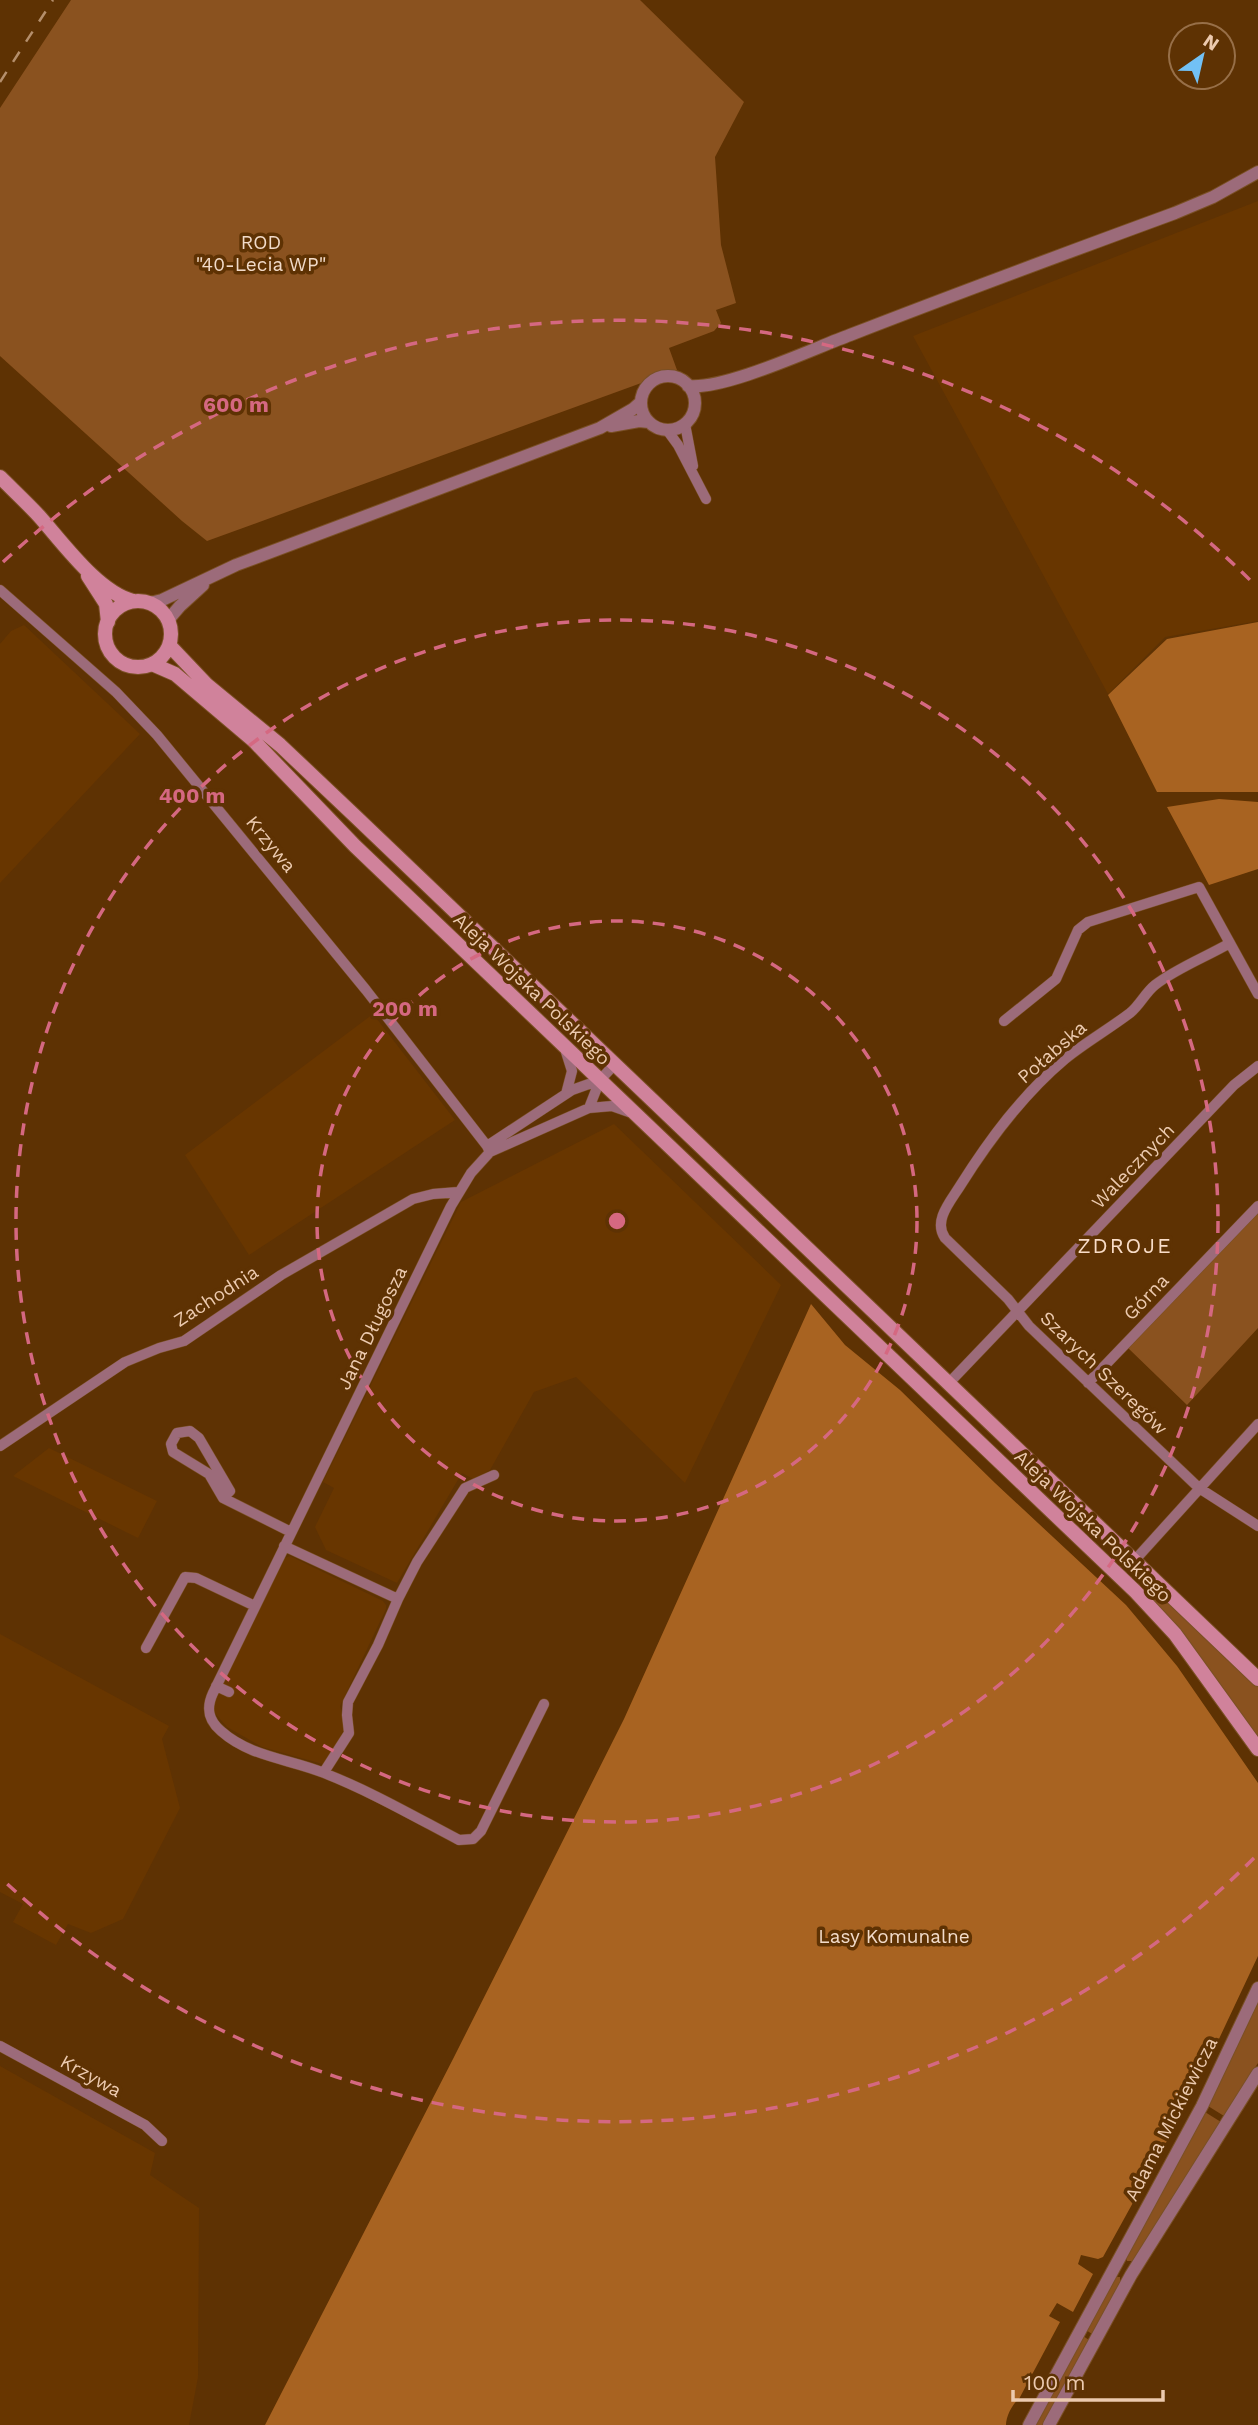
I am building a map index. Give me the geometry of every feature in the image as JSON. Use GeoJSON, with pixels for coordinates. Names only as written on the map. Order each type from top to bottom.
{"type":"FeatureCollection","features":[{"type":"Feature","properties":{"kind":"main road"},"geometry":{"type":"LineString","coordinates":[[0,477],[78,561],[114,594],[132,601],[150,603],[161,610],[169,620],[172,633],[170,646],[163,656],[152,664],[134,666],[116,658],[106,641],[106,604],[78,561]]}},
{"type":"Feature","properties":{"kind":"main road"},"geometry":{"type":"LineString","coordinates":[[108,622],[120,607],[132,601]]}},
{"type":"Feature","properties":{"kind":"main road","name":"Aleja Wojska Polskiego"},"geometry":{"type":"LineString","coordinates":[[170,646],[201,680],[280,745],[1258,1679]]}},
{"type":"Feature","properties":{"kind":"main road","name":"Aleja Wojska Polskiego"},"geometry":{"type":"LineString","coordinates":[[152,664],[175,674],[254,741],[327,818],[484,970],[1153,1609],[1186,1648],[1258,1749]]}},
{"type":"Feature","properties":{"kind":"main road"},"geometry":{"type":"LineString","coordinates":[[484,970],[500,955]]}},
{"type":"Feature","properties":{"kind":"main road"},"geometry":{"type":"LineString","coordinates":[[881,1349],[896,1334]]}},
{"type":"Feature","properties":{"kind":"street"},"geometry":{"type":"LineString","coordinates":[[688,386],[697,387],[726,381],[1175,213],[1213,197],[1258,172]]}},
{"type":"Feature","properties":{"kind":"street"},"geometry":{"type":"LineString","coordinates":[[150,603],[162,600],[236,565],[600,428],[634,410],[641,402],[647,387],[662,377],[674,377],[688,386],[693,393],[693,413],[685,424],[667,430]]}},
{"type":"Feature","properties":{"kind":"street"},"geometry":{"type":"LineString","coordinates":[[694,403],[726,381]]}},
{"type":"Feature","properties":{"kind":"street"},"geometry":{"type":"LineString","coordinates":[[641,402],[642,411],[649,422]]}},
{"type":"Feature","properties":{"kind":"street"},"geometry":{"type":"LineString","coordinates":[[600,428],[639,421],[649,422],[667,430],[696,477],[706,499]]}},
{"type":"Feature","properties":{"kind":"street"},"geometry":{"type":"LineString","coordinates":[[685,424],[696,477]]}},
{"type":"Feature","properties":{"kind":"street"},"geometry":{"type":"LineString","coordinates":[[169,620],[180,606],[211,578]]}},
{"type":"Feature","properties":{"kind":"street","name":"Krzywa"},"geometry":{"type":"LineString","coordinates":[[0,590],[116,692],[157,734],[366,990],[489,1149]]}},
{"type":"Feature","properties":{"kind":"street"},"geometry":{"type":"LineString","coordinates":[[1004,1021],[1056,979],[1078,930],[1088,922],[1199,887],[1230,943],[1254,976],[1258,994]]}},
{"type":"Feature","properties":{"kind":"street","name":"Połabska"},"geometry":{"type":"LineString","coordinates":[[940,1228],[941,1219],[949,1204],[980,1155],[1009,1116],[1037,1086],[1078,1049],[1131,1013],[1157,984],[1230,943]]}},
{"type":"Feature","properties":{"kind":"street"},"geometry":{"type":"LineString","coordinates":[[560,1042],[572,1066],[566,1094]]}},
{"type":"Feature","properties":{"kind":"street"},"geometry":{"type":"LineString","coordinates":[[589,1108],[600,1080],[614,1065]]}},
{"type":"Feature","properties":{"kind":"street","name":"Walecznych"},"geometry":{"type":"LineString","coordinates":[[948,1384],[1234,1085],[1258,1066]]}},
{"type":"Feature","properties":{"kind":"street"},"geometry":{"type":"LineString","coordinates":[[489,1149],[566,1094],[584,1084],[600,1080]]}},
{"type":"Feature","properties":{"kind":"street"},"geometry":{"type":"LineString","coordinates":[[489,1149],[589,1108],[607,1105],[619,1107],[638,1117]]}},
{"type":"Feature","properties":{"kind":"street","name":"Jana Długosza"},"geometry":{"type":"LineString","coordinates":[[489,1149],[458,1192],[216,1686],[208,1704],[208,1711],[214,1724],[223,1733],[262,1754],[324,1772],[459,1840],[472,1839],[481,1831],[544,1704]]}},
{"type":"Feature","properties":{"kind":"street","name":"Zachodnia"},"geometry":{"type":"LineString","coordinates":[[0,1446],[125,1362],[184,1341],[281,1275],[413,1199],[458,1192]]}},
{"type":"Feature","properties":{"kind":"street","name":"Górna"},"geometry":{"type":"LineString","coordinates":[[1088,1382],[1258,1206]]}},
{"type":"Feature","properties":{"kind":"street","name":"Szarych Szeregów"},"geometry":{"type":"LineString","coordinates":[[940,1228],[945,1238],[1008,1299],[1017,1312],[1199,1488],[1258,1527]]}},
{"type":"Feature","properties":{"kind":"street"},"geometry":{"type":"LineString","coordinates":[[1134,1561],[1258,1424]]}},
{"type":"Feature","properties":{"kind":"street"},"geometry":{"type":"LineString","coordinates":[[223,1498],[230,1491],[199,1438],[187,1430],[177,1433],[171,1444],[173,1452],[209,1474],[223,1498],[291,1532]]}},
{"type":"Feature","properties":{"kind":"street"},"geometry":{"type":"LineString","coordinates":[[324,1772],[349,1732],[348,1702],[417,1562],[465,1488],[494,1475]]}},
{"type":"Feature","properties":{"kind":"street"},"geometry":{"type":"LineString","coordinates":[[284,1546],[398,1599]]}},
{"type":"Feature","properties":{"kind":"street"},"geometry":{"type":"LineString","coordinates":[[146,1648],[185,1577],[195,1578],[255,1606]]}},
{"type":"Feature","properties":{"kind":"street"},"geometry":{"type":"LineString","coordinates":[[216,1686],[229,1692]]}},
{"type":"Feature","properties":{"kind":"street","name":"Adama Mickiewicza"},"geometry":{"type":"LineString","coordinates":[[1029,2425],[1202,2106],[1258,1989]]}},
{"type":"Feature","properties":{"kind":"street","name":"Krzywa"},"geometry":{"type":"LineString","coordinates":[[0,2046],[145,2125],[162,2141]]}},
{"type":"Feature","properties":{"kind":"street","name":"Adama Mickiewicza"},"geometry":{"type":"LineString","coordinates":[[1049,2425],[1131,2275],[1258,2073]]}},
{"type":"Feature","properties":{"kind":"street"},"geometry":{"type":"LineString","coordinates":[[1115,2265],[1131,2275]]}},
{"type":"Feature","properties":{"kind":"shaded area"},"geometry":{"type":"Polygon","coordinates":[[[1258,201],[1258,621],[1165,637],[1108,694],[913,336],[1258,201]]]}},
{"type":"Feature","properties":{"kind":"shaded area"},"geometry":{"type":"Polygon","coordinates":[[[24,625],[140,734],[0,883],[0,644],[11,631],[24,625]]]}},
{"type":"Feature","properties":{"kind":"shaded area"},"geometry":{"type":"Polygon","coordinates":[[[373,1014],[455,1120],[249,1255],[185,1155],[373,1014]]]}},
{"type":"Feature","properties":{"kind":"shaded area"},"geometry":{"type":"Polygon","coordinates":[[[614,1124],[781,1285],[685,1483],[576,1377],[534,1392],[490,1470],[473,1479],[462,1473],[397,1583],[326,1550],[315,1527],[334,1488],[323,1482],[461,1202],[614,1124]]]}},
{"type":"Feature","properties":{"kind":"shaded area"},"geometry":{"type":"Polygon","coordinates":[[[49,1448],[157,1501],[138,1538],[13,1476],[49,1448]]]}},
{"type":"Feature","properties":{"kind":"shaded area"},"geometry":{"type":"Polygon","coordinates":[[[290,1556],[383,1601],[386,1605],[340,1706],[345,1727],[326,1765],[262,1747],[227,1727],[214,1712],[212,1699],[282,1559],[290,1556]]]}},
{"type":"Feature","properties":{"kind":"shaded area"},"geometry":{"type":"Polygon","coordinates":[[[0,1634],[169,1726],[162,1739],[180,1808],[123,1919],[91,1933],[68,1924],[56,1945],[13,1922],[23,1904],[0,1892],[0,1634]]]}},
{"type":"Feature","properties":{"kind":"shaded area"},"geometry":{"type":"Polygon","coordinates":[[[0,2066],[155,2153],[150,2175],[199,2208],[198,2377],[189,2425],[0,2425],[0,2066]]]}},
{"type":"Feature","properties":{"kind":"green space","name":"ROD \"40-Lecia WP\""},"geometry":{"type":"Polygon","coordinates":[[[71,0],[640,0],[744,102],[715,157],[721,245],[736,303],[716,310],[721,323],[714,331],[669,348],[677,370],[207,541],[0,356],[0,108],[71,0]]]}},
{"type":"Feature","properties":{"kind":"green space"},"geometry":{"type":"Polygon","coordinates":[[[1258,622],[1258,792],[1157,792],[1108,695],[1167,639],[1258,622]]]}},
{"type":"Feature","properties":{"kind":"green space"},"geometry":{"type":"Polygon","coordinates":[[[1219,799],[1258,802],[1258,869],[1209,885],[1167,807],[1219,799]]]}},
{"type":"Feature","properties":{"kind":"green space"},"geometry":{"type":"Polygon","coordinates":[[[1258,1211],[1258,1328],[1187,1405],[1128,1348],[1258,1211]]]}},
{"type":"Feature","properties":{"kind":"green space","name":"Lasy Komunalne"},"geometry":{"type":"Polygon","coordinates":[[[811,1304],[845,1345],[900,1390],[1126,1605],[1177,1666],[1258,1783],[1258,1956],[1194,2092],[1103,2257],[1098,2259],[1081,2255],[1078,2264],[1093,2274],[1073,2312],[1057,2303],[1049,2316],[1060,2322],[1010,2411],[1006,2425],[265,2425],[624,1719],[811,1304]]]}},
{"type":"Feature","properties":{"kind":"green space"},"geometry":{"type":"Polygon","coordinates":[[[1150,1583],[1258,1687],[1258,1739],[1143,1591],[1150,1583]]]}},
{"type":"Feature","properties":{"kind":"green space"},"geometry":{"type":"Polygon","coordinates":[[[1258,2001],[1258,2063],[1224,2116],[1208,2106],[1258,2001]]]}},
{"type":"Feature","properties":{"kind":"green space"},"geometry":{"type":"Polygon","coordinates":[[[1205,2112],[1221,2122],[1133,2261],[1127,2261],[1126,2257],[1205,2112]]]}},
{"type":"Feature","properties":{"kind":"green space"},"geometry":{"type":"Polygon","coordinates":[[[1115,2277],[1120,2277],[1120,2282],[1092,2334],[1086,2330],[1115,2277]]]}},
{"type":"Feature","properties":{"kind":"green space"},"geometry":{"type":"Polygon","coordinates":[[[1083,2336],[1089,2340],[1043,2425],[1035,2425],[1083,2336]]]}},
{"type":"Feature","properties":{"kind":"railway"},"geometry":{"type":"LineString","coordinates":[[0,82],[53,0]]}},
{"type":"Feature","properties":{"kind":"district","name":"ZDROJE"},"geometry":{"type":"Point","coordinates":[1125,1245]}}]}
